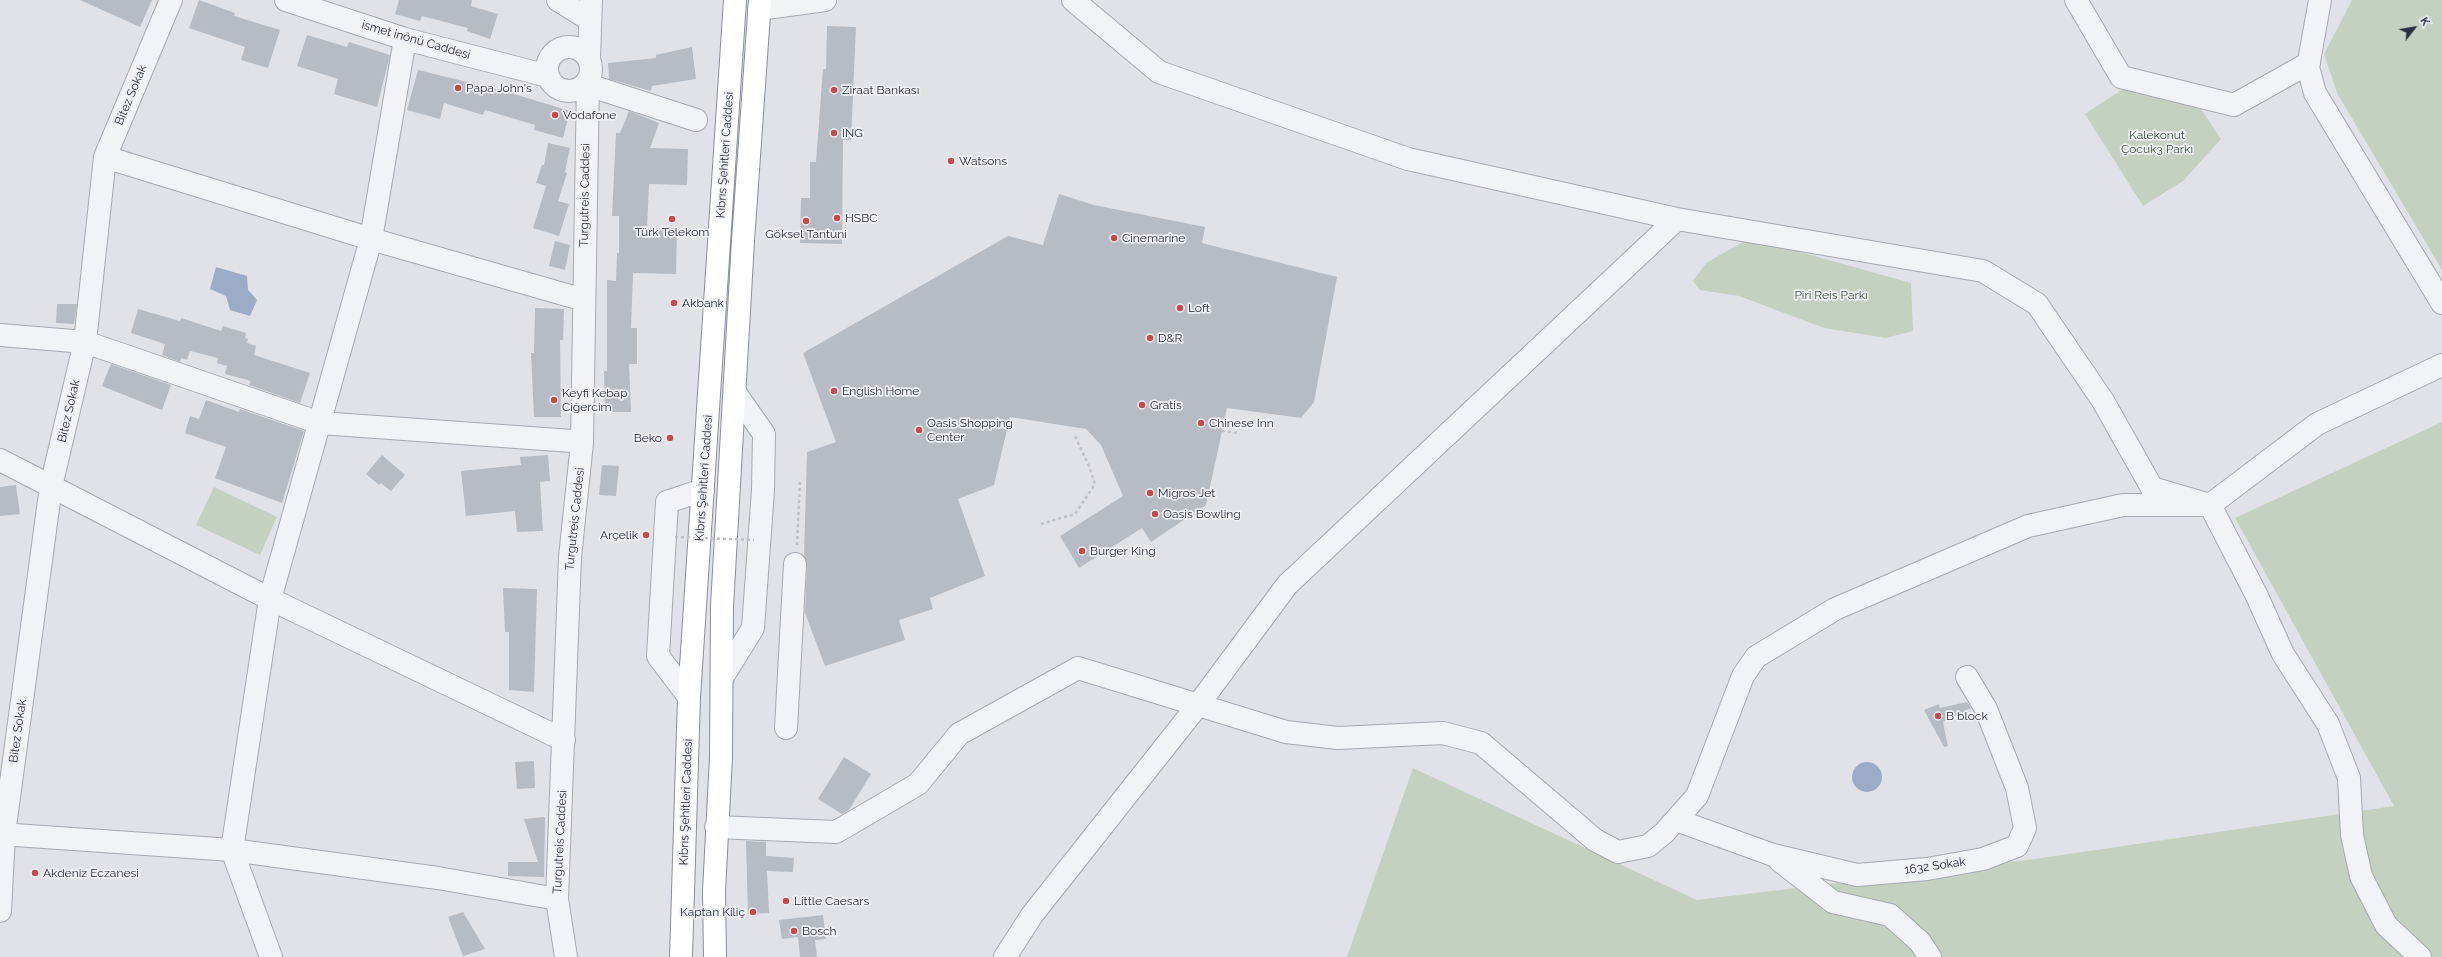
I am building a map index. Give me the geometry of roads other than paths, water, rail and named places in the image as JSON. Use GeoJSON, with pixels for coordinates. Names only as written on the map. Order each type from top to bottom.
{"type":"FeatureCollection","features":[{"type":"Feature","properties":{"kind":"highway","name":"Kıbrıs Şehitleri Caddesi"},"geometry":{"type":"LineString","coordinates":[[681,957],[689,697],[735,0]]}},
{"type":"Feature","properties":{"kind":"highway","name":"Kıbrıs Şehitleri Caddesi"},"geometry":{"type":"LineString","coordinates":[[715,957],[716,827],[721,757],[722,606],[736,394],[743,241],[759,5]]}},
{"type":"Feature","properties":{"kind":"street","name":"Bitez Sokak"},"geometry":{"type":"LineString","coordinates":[[0,912],[2,834],[52,486],[85,342],[104,157],[171,0]]}},
{"type":"Feature","properties":{"kind":"street","name":"ismet inönü Caddesi"},"geometry":{"type":"LineString","coordinates":[[286,0],[405,39],[548,76]]}},
{"type":"Feature","properties":{"kind":"street"},"geometry":{"type":"LineString","coordinates":[[558,0],[591,10]]}},
{"type":"Feature","properties":{"kind":"street"},"geometry":{"type":"LineString","coordinates":[[759,5],[825,0]]}},
{"type":"Feature","properties":{"kind":"street"},"geometry":{"type":"LineString","coordinates":[[1072,0],[1159,72],[1408,159],[1677,219],[1983,271],[2037,304],[2103,401],[2152,488],[2210,505],[2256,594],[2283,654],[2328,724],[2349,778],[2352,835],[2361,876],[2386,925],[2420,957]]}},
{"type":"Feature","properties":{"kind":"street"},"geometry":{"type":"LineString","coordinates":[[2076,0],[2121,78],[2234,105],[2309,63]]}},
{"type":"Feature","properties":{"kind":"street"},"geometry":{"type":"LineString","coordinates":[[2320,0],[2309,63],[2315,93],[2442,303]]}},
{"type":"Feature","properties":{"kind":"street"},"geometry":{"type":"LineString","coordinates":[[591,10],[548,61],[548,76],[556,88],[584,79],[696,120]]}},
{"type":"Feature","properties":{"kind":"street"},"geometry":{"type":"LineString","coordinates":[[584,79],[591,10]]}},
{"type":"Feature","properties":{"kind":"street"},"geometry":{"type":"LineString","coordinates":[[271,957],[232,850],[270,599],[372,239],[405,39]]}},
{"type":"Feature","properties":{"kind":"street"},"geometry":{"type":"LineString","coordinates":[[513,67],[572,47],[584,53],[584,79]]}},
{"type":"Feature","properties":{"kind":"street","name":"Turgutreis Caddesi"},"geometry":{"type":"LineString","coordinates":[[566,957],[557,899],[570,557],[582,443],[587,108],[584,79]]}},
{"type":"Feature","properties":{"kind":"street"},"geometry":{"type":"LineString","coordinates":[[104,157],[372,239],[584,300]]}},
{"type":"Feature","properties":{"kind":"street"},"geometry":{"type":"LineString","coordinates":[[1005,957],[1032,915],[1198,705],[1288,585],[1677,219]]}},
{"type":"Feature","properties":{"kind":"street"},"geometry":{"type":"LineString","coordinates":[[0,335],[85,342],[320,423],[572,441],[582,443]]}},
{"type":"Feature","properties":{"kind":"street"},"geometry":{"type":"LineString","coordinates":[[716,827],[836,832],[918,784],[959,734],[1078,668],[1286,732],[1338,738],[1443,733],[1481,743],[1595,840],[1618,852],[1648,846],[1664,833],[1697,796],[1742,676],[1756,657],[1835,609],[2028,526],[2123,506],[2210,505],[2317,424],[2442,365]]}},
{"type":"Feature","properties":{"kind":"street"},"geometry":{"type":"LineString","coordinates":[[722,678],[753,628],[763,490],[764,434],[736,394]]}},
{"type":"Feature","properties":{"kind":"street"},"geometry":{"type":"LineString","coordinates":[[0,460],[270,599],[564,740]]}},
{"type":"Feature","properties":{"kind":"street"},"geometry":{"type":"LineString","coordinates":[[689,697],[658,656],[667,502],[703,490]]}},
{"type":"Feature","properties":{"kind":"street"},"geometry":{"type":"LineString","coordinates":[[786,728],[796,556]]}},
{"type":"Feature","properties":{"kind":"street","name":"1632 Sokak"},"geometry":{"type":"LineString","coordinates":[[1676,820],[1773,855],[1857,875],[1927,868],[1983,859],[2017,846],[2025,828],[2017,788],[1986,709],[1967,677]]}},
{"type":"Feature","properties":{"kind":"street"},"geometry":{"type":"LineString","coordinates":[[2,834],[232,850],[438,878],[557,899]]}},
{"type":"Feature","properties":{"kind":"street"},"geometry":{"type":"LineString","coordinates":[[1773,855],[1833,902],[1890,915],[1920,942],[1930,957]]}},
{"type":"Feature","properties":{"kind":"water"},"geometry":{"type":"Polygon","coordinates":[[[216,267],[247,276],[248,290],[257,300],[250,316],[230,310],[226,296],[210,289],[216,267]]]}},
{"type":"Feature","properties":{"kind":"water"},"geometry":{"type":"Polygon","coordinates":[[[1867,762],[1873,763],[1881,771],[1881,783],[1873,791],[1867,792],[1861,791],[1853,783],[1852,777],[1853,771],[1861,763],[1867,762]]]}},
{"type":"Feature","properties":{"kind":"place","name":"Papa John's"},"geometry":{"type":"Point","coordinates":[458,88]}},
{"type":"Feature","properties":{"kind":"place","name":"Ziraat Bankası"},"geometry":{"type":"Point","coordinates":[834,90]}},
{"type":"Feature","properties":{"kind":"place","name":"Vodafone"},"geometry":{"type":"Point","coordinates":[555,115]}},
{"type":"Feature","properties":{"kind":"place","name":"ING"},"geometry":{"type":"Point","coordinates":[834,133]}},
{"type":"Feature","properties":{"kind":"place","name":"Watsons"},"geometry":{"type":"Point","coordinates":[951,161]}},
{"type":"Feature","properties":{"kind":"place","name":"HSBC"},"geometry":{"type":"Point","coordinates":[837,218]}},
{"type":"Feature","properties":{"kind":"place","name":"Türk Telekom"},"geometry":{"type":"Point","coordinates":[672,219]}},
{"type":"Feature","properties":{"kind":"place","name":"Göksel Tantuni"},"geometry":{"type":"Point","coordinates":[806,221]}},
{"type":"Feature","properties":{"kind":"place","name":"Cinemarine"},"geometry":{"type":"Point","coordinates":[1114,238]}},
{"type":"Feature","properties":{"kind":"place","name":"Akbank"},"geometry":{"type":"Point","coordinates":[674,303]}},
{"type":"Feature","properties":{"kind":"place","name":"Loft"},"geometry":{"type":"Point","coordinates":[1180,308]}},
{"type":"Feature","properties":{"kind":"place","name":"D&R"},"geometry":{"type":"Point","coordinates":[1150,338]}},
{"type":"Feature","properties":{"kind":"place","name":"English Home"},"geometry":{"type":"Point","coordinates":[834,391]}},
{"type":"Feature","properties":{"kind":"place","name":"Keyfi Kebap Ciğercim"},"geometry":{"type":"Point","coordinates":[554,400]}},
{"type":"Feature","properties":{"kind":"place","name":"Gratis"},"geometry":{"type":"Point","coordinates":[1142,405]}},
{"type":"Feature","properties":{"kind":"place","name":"Chinese Inn"},"geometry":{"type":"Point","coordinates":[1201,423]}},
{"type":"Feature","properties":{"kind":"place","name":"Oasis Shopping Center"},"geometry":{"type":"Point","coordinates":[919,430]}},
{"type":"Feature","properties":{"kind":"place","name":"Beko"},"geometry":{"type":"Point","coordinates":[670,438]}},
{"type":"Feature","properties":{"kind":"place","name":"Migros Jet"},"geometry":{"type":"Point","coordinates":[1150,493]}},
{"type":"Feature","properties":{"kind":"place","name":"Oasis Bowling"},"geometry":{"type":"Point","coordinates":[1155,514]}},
{"type":"Feature","properties":{"kind":"place","name":"Arçelik"},"geometry":{"type":"Point","coordinates":[646,535]}},
{"type":"Feature","properties":{"kind":"place","name":"Burger King"},"geometry":{"type":"Point","coordinates":[1082,551]}},
{"type":"Feature","properties":{"kind":"place","name":"B block"},"geometry":{"type":"Point","coordinates":[1938,716]}},
{"type":"Feature","properties":{"kind":"place","name":"Akdeniz Eczanesi"},"geometry":{"type":"Point","coordinates":[35,873]}},
{"type":"Feature","properties":{"kind":"place","name":"Little Caesars"},"geometry":{"type":"Point","coordinates":[786,901]}},
{"type":"Feature","properties":{"kind":"place","name":"Kaptan Kiliç"},"geometry":{"type":"Point","coordinates":[753,912]}},
{"type":"Feature","properties":{"kind":"place","name":"Bosch"},"geometry":{"type":"Point","coordinates":[794,931]}},
{"type":"Feature","properties":{"kind":"park label","name":"Kalekonut Çocuk3 Parkı"},"geometry":{"type":"Point","coordinates":[2157,142]}},
{"type":"Feature","properties":{"kind":"park label","name":"Piri Reis Parkı"},"geometry":{"type":"Point","coordinates":[1831,295]}}]}
